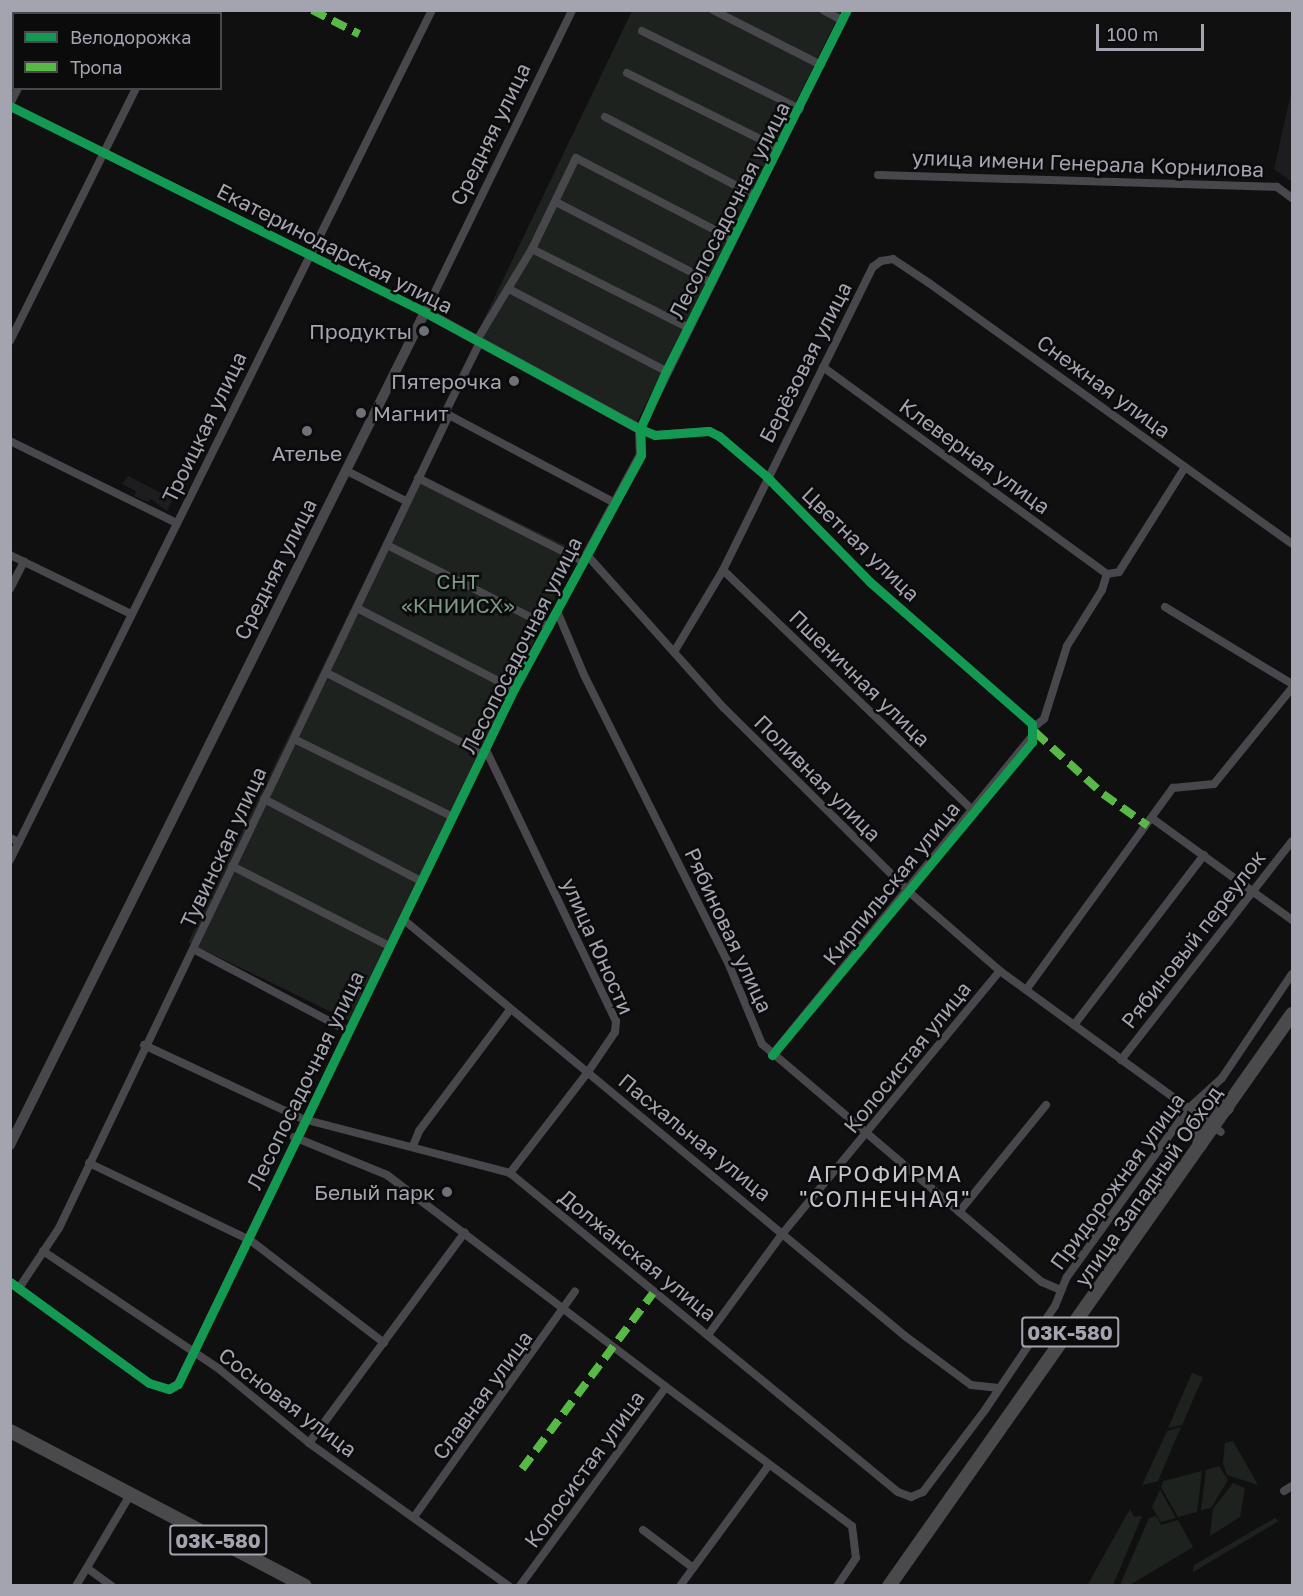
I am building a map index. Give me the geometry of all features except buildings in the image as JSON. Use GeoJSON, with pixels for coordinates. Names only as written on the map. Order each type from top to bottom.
{"type":"FeatureCollection","features":[{"type":"Feature","properties":{"kind":"highway","name":"улица Западный Обход"},"geometry":{"type":"LineString","coordinates":[[889,1586],[1198,1151],[1218,1130],[1230,1105],[1293,1014]]}},
{"type":"Feature","properties":{"kind":"highway","name":"улица Западный Обход"},"geometry":{"type":"LineString","coordinates":[[897,1586],[1218,1130],[1293,1028]]}},
{"type":"Feature","properties":{"kind":"highway"},"geometry":{"type":"LineString","coordinates":[[1198,1151],[1202,1133],[1193,1113],[1219,1114],[1230,1105]]}},
{"type":"Feature","properties":{"kind":"highway","name":"03К-580"},"geometry":{"type":"LineString","coordinates":[[10,1431],[128,1498],[292,1586]]}},
{"type":"Feature","properties":{"kind":"highway","name":"03К-580"},"geometry":{"type":"LineString","coordinates":[[10,1440],[305,1586]]}},
{"type":"Feature","properties":{"kind":"street","name":"Троицкая улица"},"geometry":{"type":"LineString","coordinates":[[10,860],[15,840],[177,523],[309,253],[432,10]]}},
{"type":"Feature","properties":{"kind":"street","name":"Средняя улица"},"geometry":{"type":"LineString","coordinates":[[10,1145],[347,471],[572,10]]}},
{"type":"Feature","properties":{"kind":"street"},"geometry":{"type":"LineString","coordinates":[[713,10],[821,65]]}},
{"type":"Feature","properties":{"kind":"street"},"geometry":{"type":"LineString","coordinates":[[823,10],[843,20]]}},
{"type":"Feature","properties":{"kind":"street","name":"Лесопосадочная улица"},"geometry":{"type":"LineString","coordinates":[[19,1288],[149,1383],[169,1389],[178,1384],[250,1240],[294,1137],[404,920],[514,689],[550,627],[641,455],[640,429],[666,371],[778,148],[800,109],[847,10]]}},
{"type":"Feature","properties":{"kind":"street"},"geometry":{"type":"LineString","coordinates":[[642,30],[800,109]]}},
{"type":"Feature","properties":{"kind":"street"},"geometry":{"type":"LineString","coordinates":[[627,73],[778,148]]}},
{"type":"Feature","properties":{"kind":"street"},"geometry":{"type":"LineString","coordinates":[[10,105],[17,90]]}},
{"type":"Feature","properties":{"kind":"street"},"geometry":{"type":"LineString","coordinates":[[10,341],[101,152],[135,90]]}},
{"type":"Feature","properties":{"kind":"street","name":"Екатеринодарская улица"},"geometry":{"type":"LineString","coordinates":[[10,105],[425,312],[640,429]]}},
{"type":"Feature","properties":{"kind":"street"},"geometry":{"type":"LineString","coordinates":[[605,117],[754,195]]}},
{"type":"Feature","properties":{"kind":"street","name":"Тувинская улица"},"geometry":{"type":"LineString","coordinates":[[19,1288],[43,1251],[89,1163],[144,1045],[195,950],[232,866],[264,799],[296,740],[387,545],[479,341],[532,249],[576,158],[732,239]]}},
{"type":"Feature","properties":{"kind":"street","name":"улица имени Генерала Корнилова"},"geometry":{"type":"LineString","coordinates":[[879,175],[1277,187],[1293,198]]}},
{"type":"Feature","properties":{"kind":"street"},"geometry":{"type":"LineString","coordinates":[[556,202],[712,283]]}},
{"type":"Feature","properties":{"kind":"street"},"geometry":{"type":"LineString","coordinates":[[532,249],[689,328]]}},
{"type":"Feature","properties":{"kind":"street","name":"Берёзовая улица"},"geometry":{"type":"LineString","coordinates":[[674,652],[723,570],[766,476],[873,267],[893,260]]}},
{"type":"Feature","properties":{"kind":"street","name":"Снежная улица"},"geometry":{"type":"LineString","coordinates":[[893,260],[1293,544]]}},
{"type":"Feature","properties":{"kind":"street"},"geometry":{"type":"LineString","coordinates":[[508,289],[666,371]]}},
{"type":"Feature","properties":{"kind":"street","name":"Клеверная улица"},"geometry":{"type":"LineString","coordinates":[[823,367],[1107,574]]}},
{"type":"Feature","properties":{"kind":"street"},"geometry":{"type":"LineString","coordinates":[[447,414],[615,503]]}},
{"type":"Feature","properties":{"kind":"street","name":"Цветная улица"},"geometry":{"type":"LineString","coordinates":[[640,429],[655,435],[709,431],[766,476],[870,582],[1035,730]]}},
{"type":"Feature","properties":{"kind":"street"},"geometry":{"type":"LineString","coordinates":[[10,441],[177,523]]}},
{"type":"Feature","properties":{"kind":"street"},"geometry":{"type":"LineString","coordinates":[[1107,574],[1119,572],[1185,467]]}},
{"type":"Feature","properties":{"kind":"street"},"geometry":{"type":"LineString","coordinates":[[347,471],[406,501]]}},
{"type":"Feature","properties":{"kind":"street"},"geometry":{"type":"LineString","coordinates":[[418,478],[585,559]]}},
{"type":"Feature","properties":{"kind":"street"},"geometry":{"type":"LineString","coordinates":[[387,545],[550,627]]}},
{"type":"Feature","properties":{"kind":"street"},"geometry":{"type":"LineString","coordinates":[[10,555],[131,614]]}},
{"type":"Feature","properties":{"kind":"street","name":"Поливная улица"},"geometry":{"type":"LineString","coordinates":[[585,559],[784,772],[908,891],[1000,971],[1218,1130]]}},
{"type":"Feature","properties":{"kind":"street"},"geometry":{"type":"LineString","coordinates":[[10,589],[24,561]]}},
{"type":"Feature","properties":{"kind":"street","name":"Пшеничная улица"},"geometry":{"type":"LineString","coordinates":[[723,570],[973,811]]}},
{"type":"Feature","properties":{"kind":"street","name":"Кирпильская улица"},"geometry":{"type":"LineString","coordinates":[[772,1054],[973,811],[1044,718],[1067,646],[1102,590],[1107,574]]}},
{"type":"Feature","properties":{"kind":"street"},"geometry":{"type":"LineString","coordinates":[[1026,990],[1153,819],[1173,788],[1214,784],[1293,686],[1165,607]]}},
{"type":"Feature","properties":{"kind":"street"},"geometry":{"type":"LineString","coordinates":[[357,608],[514,689]]}},
{"type":"Feature","properties":{"kind":"street","name":"Рябиновая улица"},"geometry":{"type":"LineString","coordinates":[[557,611],[584,675],[727,960],[762,1044],[866,1137],[1042,1282],[1061,1290]]}},
{"type":"Feature","properties":{"kind":"street"},"geometry":{"type":"LineString","coordinates":[[327,673],[485,752]]}},
{"type":"Feature","properties":{"kind":"street"},"geometry":{"type":"LineString","coordinates":[[296,740],[453,817]]}},
{"type":"Feature","properties":{"kind":"street","name":"улица Юности"},"geometry":{"type":"LineString","coordinates":[[485,752],[616,1021],[615,1032],[588,1072],[510,1173]]}},
{"type":"Feature","properties":{"kind":"street"},"geometry":{"type":"LineString","coordinates":[[264,799],[421,881]]}},
{"type":"Feature","properties":{"kind":"street"},"geometry":{"type":"LineString","coordinates":[[1153,819],[1293,920]]}},
{"type":"Feature","properties":{"kind":"street","name":"Рябиновый переулок"},"geometry":{"type":"LineString","coordinates":[[1121,1060],[1293,841]]}},
{"type":"Feature","properties":{"kind":"street"},"geometry":{"type":"LineString","coordinates":[[1074,1025],[1204,855]]}},
{"type":"Feature","properties":{"kind":"street"},"geometry":{"type":"LineString","coordinates":[[232,866],[389,946]]}},
{"type":"Feature","properties":{"kind":"street","name":"Пасхальная улица"},"geometry":{"type":"LineString","coordinates":[[404,920],[510,1010],[971,1385],[999,1388]]}},
{"type":"Feature","properties":{"kind":"street"},"geometry":{"type":"LineString","coordinates":[[195,950],[348,1031]]}},
{"type":"Feature","properties":{"kind":"street","name":"Колосистая улица"},"geometry":{"type":"LineString","coordinates":[[708,1335],[783,1233],[866,1137],[1000,971]]}},
{"type":"Feature","properties":{"kind":"street","name":"Придорожная улица"},"geometry":{"type":"LineString","coordinates":[[911,1497],[923,1492],[999,1388],[1061,1290],[1193,1113],[1222,1078],[1293,974]]}},
{"type":"Feature","properties":{"kind":"street"},"geometry":{"type":"LineString","coordinates":[[413,1146],[419,1131],[510,1010]]}},
{"type":"Feature","properties":{"kind":"street","name":"Должанская улица"},"geometry":{"type":"LineString","coordinates":[[144,1045],[303,1119],[510,1173],[898,1492],[911,1497]]}},
{"type":"Feature","properties":{"kind":"street"},"geometry":{"type":"LineString","coordinates":[[959,1212],[1046,1105]]}},
{"type":"Feature","properties":{"kind":"street"},"geometry":{"type":"LineString","coordinates":[[294,1137],[338,1151],[387,1175],[465,1232],[565,1311]]}},
{"type":"Feature","properties":{"kind":"street"},"geometry":{"type":"LineString","coordinates":[[89,1163],[250,1240],[384,1343]]}},
{"type":"Feature","properties":{"kind":"street"},"geometry":{"type":"LineString","coordinates":[[309,1443],[465,1232]]}},
{"type":"Feature","properties":{"kind":"street","name":"Сосновая улица"},"geometry":{"type":"LineString","coordinates":[[43,1251],[86,1276],[194,1355],[219,1369],[309,1443],[509,1586]]}},
{"type":"Feature","properties":{"kind":"street"},"geometry":{"type":"LineString","coordinates":[[10,1282],[19,1288]]}},
{"type":"Feature","properties":{"kind":"street","name":"Славная улица"},"geometry":{"type":"LineString","coordinates":[[414,1517],[565,1311],[575,1291]]}},
{"type":"Feature","properties":{"kind":"street","name":"Колосистая улица"},"geometry":{"type":"LineString","coordinates":[[520,1586],[666,1387],[565,1311]]}},
{"type":"Feature","properties":{"kind":"street"},"geometry":{"type":"LineString","coordinates":[[666,1387],[768,1466],[839,1516],[854,1531],[857,1549],[852,1567],[837,1586]]}},
{"type":"Feature","properties":{"kind":"street"},"geometry":{"type":"LineString","coordinates":[[680,1586],[768,1466]]}},
{"type":"Feature","properties":{"kind":"street"},"geometry":{"type":"LineString","coordinates":[[76,1586],[128,1498]]}},
{"type":"Feature","properties":{"kind":"street"},"geometry":{"type":"LineString","coordinates":[[643,1530],[692,1567]]}},
{"type":"Feature","properties":{"kind":"street"},"geometry":{"type":"LineString","coordinates":[[87,1568],[112,1586]]}},
{"type":"Feature","properties":{"kind":"shaded area"},"geometry":{"type":"Polygon","coordinates":[[[1292,89],[1292,182],[1274,169],[1292,89]]]}},
{"type":"Feature","properties":{"kind":"shaded area"},"geometry":{"type":"Polygon","coordinates":[[[128,476],[173,499],[167,511],[151,499],[148,502],[134,496],[136,491],[122,484],[128,476]]]}},
{"type":"Feature","properties":{"kind":"green space"},"geometry":{"type":"Polygon","coordinates":[[[632,11],[841,11],[634,428],[473,342],[632,11]]]}},
{"type":"Feature","properties":{"kind":"green space","name":"СНТ «КНИИСХ»"},"geometry":{"type":"Polygon","coordinates":[[[417,473],[578,551],[349,1021],[188,942],[417,473]]]}},
{"type":"Feature","properties":{"kind":"green space"},"geometry":{"type":"Polygon","coordinates":[[[1192,1373],[1203,1377],[1182,1425],[1168,1428],[1192,1373]]]}},
{"type":"Feature","properties":{"kind":"green space"},"geometry":{"type":"Polygon","coordinates":[[[1181,1427],[1158,1481],[1142,1485],[1167,1431],[1181,1427]]]}},
{"type":"Feature","properties":{"kind":"green space"},"geometry":{"type":"Polygon","coordinates":[[[1233,1441],[1258,1485],[1227,1475],[1223,1463],[1225,1443],[1233,1441]]]}},
{"type":"Feature","properties":{"kind":"green space"},"geometry":{"type":"Polygon","coordinates":[[[1219,1466],[1228,1480],[1211,1508],[1201,1510],[1206,1470],[1219,1466]]]}},
{"type":"Feature","properties":{"kind":"green space"},"geometry":{"type":"Polygon","coordinates":[[[1202,1471],[1197,1512],[1178,1517],[1161,1487],[1163,1481],[1202,1471]]]}},
{"type":"Feature","properties":{"kind":"green space"},"geometry":{"type":"Polygon","coordinates":[[[1233,1483],[1245,1488],[1240,1517],[1210,1536],[1213,1509],[1233,1483]]]}},
{"type":"Feature","properties":{"kind":"green space"},"geometry":{"type":"Polygon","coordinates":[[[1160,1490],[1176,1518],[1161,1522],[1152,1507],[1160,1490]]]}},
{"type":"Feature","properties":{"kind":"green space"},"geometry":{"type":"Polygon","coordinates":[[[1130,1509],[1134,1517],[1142,1516],[1113,1585],[1088,1584],[1130,1509]]]}},
{"type":"Feature","properties":{"kind":"green space"},"geometry":{"type":"Polygon","coordinates":[[[1156,1516],[1161,1525],[1178,1520],[1193,1547],[1130,1585],[1120,1585],[1149,1518],[1156,1516]]]}},
{"type":"Feature","properties":{"kind":"green space"},"geometry":{"type":"Polygon","coordinates":[[[1275,1518],[1279,1521],[1193,1572],[1194,1565],[1275,1518]]]}},
{"type":"Feature","properties":{"kind":"marked path"},"geometry":{"type":"LineString","coordinates":[[312,10],[359,34]]}},
{"type":"Feature","properties":{"kind":"marked path"},"geometry":{"type":"LineString","coordinates":[[1035,732],[1103,794],[1148,826]]}},
{"type":"Feature","properties":{"kind":"marked path"},"geometry":{"type":"LineString","coordinates":[[522,1469],[653,1293]]}},
{"type":"Feature","properties":{"kind":"cycle path"},"geometry":{"type":"LineString","coordinates":[[10,1282],[149,1383],[169,1389],[178,1384],[514,689],[641,455],[640,429],[666,371],[847,10]]}},
{"type":"Feature","properties":{"kind":"cycle path"},"geometry":{"type":"LineString","coordinates":[[10,106],[425,312],[640,429],[655,435],[709,431],[719,436],[766,476],[870,582],[1032,724],[1032,742],[772,1055]]}},
{"type":"Feature","properties":{"kind":"place","name":"Продукты"},"geometry":{"type":"Point","coordinates":[424,331]}},
{"type":"Feature","properties":{"kind":"place","name":"Пятерочка"},"geometry":{"type":"Point","coordinates":[514,381]}},
{"type":"Feature","properties":{"kind":"place","name":"Магнит"},"geometry":{"type":"Point","coordinates":[361,413]}},
{"type":"Feature","properties":{"kind":"place","name":"Ателье"},"geometry":{"type":"Point","coordinates":[307,431]}},
{"type":"Feature","properties":{"kind":"place","name":"Белый парк"},"geometry":{"type":"Point","coordinates":[447,1192]}},
{"type":"Feature","properties":{"kind":"district","name":"АГРОФИРМА \"СОЛНЕЧНАЯ\""},"geometry":{"type":"Point","coordinates":[885,1186]}}]}
